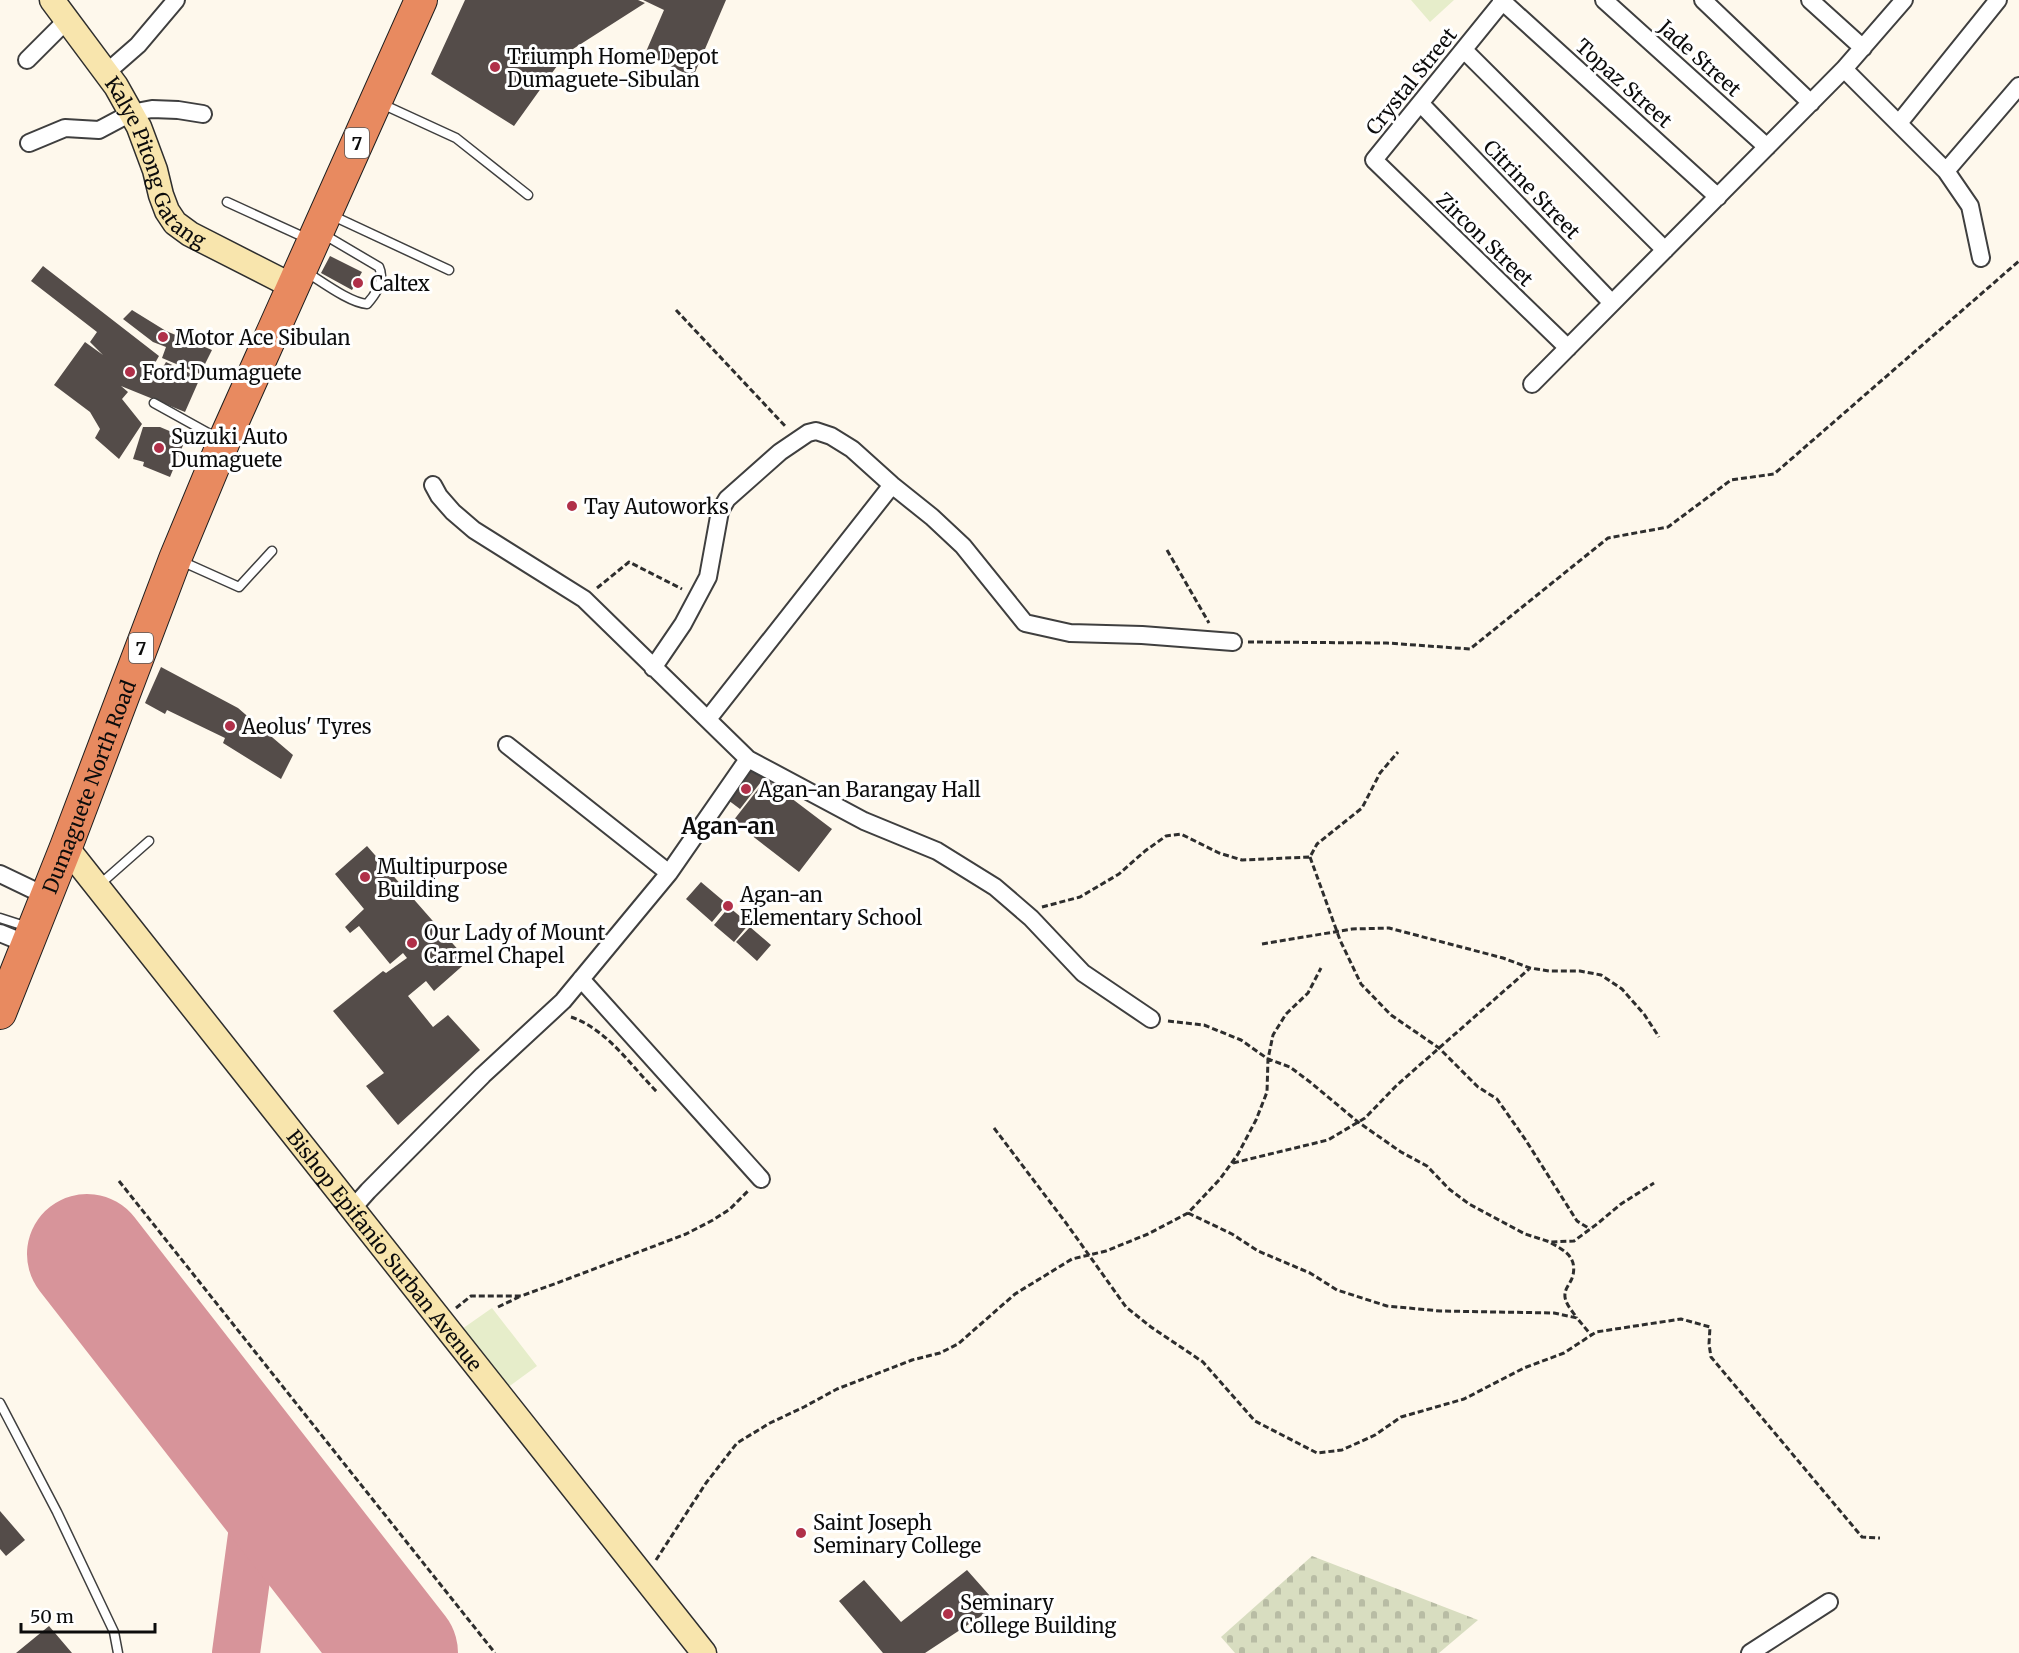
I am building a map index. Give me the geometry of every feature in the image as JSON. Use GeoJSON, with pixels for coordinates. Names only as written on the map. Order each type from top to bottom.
{"type":"FeatureCollection","features":[{"type":"Feature","properties":{"kind":"highway","name":"Dumaguete North Road"},"geometry":{"type":"LineString","coordinates":[[0,1013],[20,935],[46,896],[175,559],[224,441],[421,0]]}},
{"type":"Feature","properties":{"kind":"street","name":"Kalye Pitong Gatang"},"geometry":{"type":"LineString","coordinates":[[52,0],[106,73],[131,113],[155,170],[167,212],[175,223],[190,234],[309,248]]}},
{"type":"Feature","properties":{"kind":"street"},"geometry":{"type":"LineString","coordinates":[[106,73],[138,45],[176,0]]}},
{"type":"Feature","properties":{"kind":"street","name":"Jade Street"},"geometry":{"type":"LineString","coordinates":[[1604,0],[1767,147]]}},
{"type":"Feature","properties":{"kind":"street"},"geometry":{"type":"LineString","coordinates":[[1703,0],[1811,103]]}},
{"type":"Feature","properties":{"kind":"street"},"geometry":{"type":"LineString","coordinates":[[1810,0],[1863,48]]}},
{"type":"Feature","properties":{"kind":"street"},"geometry":{"type":"LineString","coordinates":[[1532,384],[1844,69],[1904,0]]}},
{"type":"Feature","properties":{"kind":"street"},"geometry":{"type":"LineString","coordinates":[[1899,123],[1998,0]]}},
{"type":"Feature","properties":{"kind":"street","name":"Crystal Street"},"geometry":{"type":"LineString","coordinates":[[1374,160],[1502,1]]}},
{"type":"Feature","properties":{"kind":"street","name":"Topaz Street"},"geometry":{"type":"LineString","coordinates":[[1502,1],[1718,197]]}},
{"type":"Feature","properties":{"kind":"street"},"geometry":{"type":"LineString","coordinates":[[27,60],[67,20]]}},
{"type":"Feature","properties":{"kind":"street"},"geometry":{"type":"LineString","coordinates":[[1464,50],[1665,250]]}},
{"type":"Feature","properties":{"kind":"street"},"geometry":{"type":"LineString","coordinates":[[1844,69],[1946,171],[1970,206],[1981,258]]}},
{"type":"Feature","properties":{"kind":"street"},"geometry":{"type":"LineString","coordinates":[[1946,171],[2019,86]]}},
{"type":"Feature","properties":{"kind":"street","name":"Citrine Street"},"geometry":{"type":"LineString","coordinates":[[1421,104],[1612,303]]}},
{"type":"Feature","properties":{"kind":"street"},"geometry":{"type":"LineString","coordinates":[[29,143],[65,128],[99,130],[131,113],[152,109],[203,114]]}},
{"type":"Feature","properties":{"kind":"street","name":"Zircon Street"},"geometry":{"type":"LineString","coordinates":[[1374,160],[1568,348]]}},
{"type":"Feature","properties":{"kind":"street"},"geometry":{"type":"LineString","coordinates":[[653,668],[683,624],[708,577],[720,511],[727,499],[798,440],[816,431],[831,436],[852,449],[932,517],[963,546],[1025,623],[1070,633],[1142,635],[1233,642]]}},
{"type":"Feature","properties":{"kind":"street"},"geometry":{"type":"LineString","coordinates":[[433,485],[453,512],[474,530],[584,599],[748,759],[864,821],[937,851],[995,886],[1083,973],[1151,1019]]}},
{"type":"Feature","properties":{"kind":"street"},"geometry":{"type":"LineString","coordinates":[[708,719],[892,485]]}},
{"type":"Feature","properties":{"kind":"street"},"geometry":{"type":"LineString","coordinates":[[507,745],[669,873]]}},
{"type":"Feature","properties":{"kind":"street"},"geometry":{"type":"LineString","coordinates":[[352,1209],[483,1075],[582,980],[669,873],[748,759]]}},
{"type":"Feature","properties":{"kind":"street","name":"Bishop Epifanio Surban Avenue"},"geometry":{"type":"LineString","coordinates":[[66,847],[704,1653]]}},
{"type":"Feature","properties":{"kind":"street"},"geometry":{"type":"LineString","coordinates":[[0,874],[46,896]]}},
{"type":"Feature","properties":{"kind":"street"},"geometry":{"type":"LineString","coordinates":[[582,980],[761,1179]]}},
{"type":"Feature","properties":{"kind":"street"},"geometry":{"type":"LineString","coordinates":[[1750,1653],[1829,1602]]}},
{"type":"Feature","properties":{"kind":"lane"},"geometry":{"type":"LineString","coordinates":[[376,101],[456,138],[528,195]]}},
{"type":"Feature","properties":{"kind":"lane"},"geometry":{"type":"LineString","coordinates":[[227,201],[309,248],[379,267],[382,277],[367,304],[360,303],[309,248]]}},
{"type":"Feature","properties":{"kind":"lane"},"geometry":{"type":"LineString","coordinates":[[309,248],[449,270]]}},
{"type":"Feature","properties":{"kind":"lane"},"geometry":{"type":"LineString","coordinates":[[154,403],[224,441]]}},
{"type":"Feature","properties":{"kind":"lane"},"geometry":{"type":"LineString","coordinates":[[175,559],[237,587],[247,580],[272,551]]}},
{"type":"Feature","properties":{"kind":"lane"},"geometry":{"type":"LineString","coordinates":[[97,886],[149,841]]}},
{"type":"Feature","properties":{"kind":"lane"},"geometry":{"type":"LineString","coordinates":[[0,918],[20,935]]}},
{"type":"Feature","properties":{"kind":"lane"},"geometry":{"type":"LineString","coordinates":[[0,1403],[57,1512],[114,1632],[118,1653]]}},
{"type":"Feature","properties":{"kind":"path"},"geometry":{"type":"LineString","coordinates":[[1167,550],[1210,624],[1233,642],[1387,643],[1470,649],[1608,538],[1668,527],[1731,480],[1774,474],[2019,261]]}},
{"type":"Feature","properties":{"kind":"path"},"geometry":{"type":"LineString","coordinates":[[676,310],[798,440]]}},
{"type":"Feature","properties":{"kind":"path"},"geometry":{"type":"LineString","coordinates":[[584,599],[629,562],[698,596]]}},
{"type":"Feature","properties":{"kind":"path"},"geometry":{"type":"LineString","coordinates":[[1398,752],[1380,773],[1362,808],[1317,844],[1310,857],[1337,932],[1361,984],[1391,1016],[1438,1048],[1478,1087],[1497,1099],[1577,1221],[1590,1229]]}},
{"type":"Feature","properties":{"kind":"path"},"geometry":{"type":"LineString","coordinates":[[1019,908],[1042,907],[1080,897],[1119,874],[1166,836],[1181,834],[1219,853],[1242,860],[1310,857]]}},
{"type":"Feature","properties":{"kind":"path"},"geometry":{"type":"LineString","coordinates":[[1262,945],[1337,932],[1389,928],[1494,956],[1530,969],[1580,971],[1601,975],[1622,989],[1644,1014],[1659,1036]]}},
{"type":"Feature","properties":{"kind":"path"},"geometry":{"type":"LineString","coordinates":[[644,1579],[706,1483],[737,1443],[770,1422],[837,1389],[912,1360],[940,1353],[958,1344],[1015,1294],[1072,1258],[1106,1251],[1148,1234],[1188,1213],[1220,1179],[1256,1120],[1267,1092],[1268,1059],[1273,1035],[1286,1014],[1308,993],[1321,968]]}},
{"type":"Feature","properties":{"kind":"path"},"geometry":{"type":"LineString","coordinates":[[1231,1163],[1328,1140],[1365,1118],[1396,1085],[1530,969]]}},
{"type":"Feature","properties":{"kind":"path"},"geometry":{"type":"LineString","coordinates":[[552,1011],[584,1022],[616,1048],[665,1099]]}},
{"type":"Feature","properties":{"kind":"path"},"geometry":{"type":"LineString","coordinates":[[1151,1019],[1204,1025],[1241,1040],[1268,1059],[1296,1072],[1358,1122],[1401,1152],[1427,1166],[1449,1189],[1468,1204],[1525,1234],[1550,1242],[1569,1253],[1573,1264],[1573,1275],[1565,1289],[1566,1300],[1591,1335]]}},
{"type":"Feature","properties":{"kind":"path"},"geometry":{"type":"LineString","coordinates":[[994,1128],[1126,1307],[1203,1362],[1254,1421],[1317,1453],[1342,1450],[1375,1435],[1401,1417],[1464,1399],[1524,1368],[1564,1353],[1596,1332],[1681,1319],[1710,1327],[1711,1357],[1840,1507],[1862,1537],[1880,1538]]}},
{"type":"Feature","properties":{"kind":"path"},"geometry":{"type":"LineString","coordinates":[[498,1307],[521,1296],[686,1234],[730,1209],[761,1179]]}},
{"type":"Feature","properties":{"kind":"path"},"geometry":{"type":"LineString","coordinates":[[119,1181],[495,1653]]}},
{"type":"Feature","properties":{"kind":"path"},"geometry":{"type":"LineString","coordinates":[[1550,1242],[1574,1240],[1621,1204],[1654,1183]]}},
{"type":"Feature","properties":{"kind":"path"},"geometry":{"type":"LineString","coordinates":[[1188,1213],[1232,1234],[1258,1251],[1310,1273],[1337,1290],[1387,1306],[1440,1311],[1554,1313],[1577,1318]]}},
{"type":"Feature","properties":{"kind":"path"},"geometry":{"type":"LineString","coordinates":[[441,1321],[471,1296],[521,1296]]}},
{"type":"Feature","properties":{"kind":"green space"},"geometry":{"type":"Polygon","coordinates":[[[1411,0],[1454,0],[1430,22],[1411,0]]]}},
{"type":"Feature","properties":{"kind":"green space"},"geometry":{"type":"Polygon","coordinates":[[[492,1308],[537,1366],[507,1388],[462,1329],[492,1308]]]}},
{"type":"Feature","properties":{"kind":"green space"},"geometry":{"type":"Polygon","coordinates":[[[1312,1556],[1478,1620],[1439,1653],[1235,1653],[1221,1637],[1312,1556]]]}},
{"type":"Feature","properties":{"kind":"building","name":"Triumph Home Depot Dumaguete-Sibulan"},"geometry":{"type":"Polygon","coordinates":[[[465,0],[638,0],[645,3],[573,49],[562,59],[514,126],[431,74],[465,0]]]}},
{"type":"Feature","properties":{"kind":"building"},"geometry":{"type":"Polygon","coordinates":[[[643,0],[726,0],[693,77],[645,54],[664,10],[643,0]]]}},
{"type":"Feature","properties":{"kind":"building"},"geometry":{"type":"Polygon","coordinates":[[[330,256],[362,272],[352,290],[321,273],[330,256]]]}},
{"type":"Feature","properties":{"kind":"building"},"geometry":{"type":"Polygon","coordinates":[[[43,266],[159,356],[151,370],[159,374],[166,362],[200,378],[185,412],[121,386],[128,392],[122,399],[142,424],[119,459],[95,438],[100,429],[90,412],[54,385],[85,342],[103,355],[90,342],[97,332],[31,281],[43,266]]]}},
{"type":"Feature","properties":{"kind":"building","name":"Motor Ace Sibulan"},"geometry":{"type":"Polygon","coordinates":[[[132,310],[166,331],[212,350],[200,374],[162,358],[166,347],[153,342],[123,319],[132,310]]]}},
{"type":"Feature","properties":{"kind":"building","name":"Suzuki Auto Dumaguete"},"geometry":{"type":"Polygon","coordinates":[[[143,427],[160,427],[186,438],[170,477],[143,466],[144,462],[133,459],[143,427]]]}},
{"type":"Feature","properties":{"kind":"building","name":"Aeolus' Tyres"},"geometry":{"type":"Polygon","coordinates":[[[161,667],[238,708],[293,755],[281,779],[223,743],[225,738],[167,710],[165,714],[145,703],[161,667]]]}},
{"type":"Feature","properties":{"kind":"building","name":"Agan-an Barangay Hall"},"geometry":{"type":"Polygon","coordinates":[[[752,769],[764,778],[740,809],[728,800],[752,769]]]}},
{"type":"Feature","properties":{"kind":"building"},"geometry":{"type":"Polygon","coordinates":[[[766,779],[832,829],[799,872],[733,821],[766,779]]]}},
{"type":"Feature","properties":{"kind":"building"},"geometry":{"type":"Polygon","coordinates":[[[367,846],[468,961],[434,991],[426,981],[408,996],[433,1027],[448,1015],[480,1050],[398,1125],[366,1086],[384,1073],[333,1011],[383,971],[386,973],[407,958],[403,953],[390,964],[359,926],[350,933],[345,927],[364,909],[335,874],[367,846]]]}},
{"type":"Feature","properties":{"kind":"building"},"geometry":{"type":"Polygon","coordinates":[[[701,882],[727,904],[712,922],[686,899],[701,882]]]}},
{"type":"Feature","properties":{"kind":"building"},"geometry":{"type":"Polygon","coordinates":[[[729,907],[749,924],[734,942],[714,925],[729,907]]]}},
{"type":"Feature","properties":{"kind":"building"},"geometry":{"type":"Polygon","coordinates":[[[750,927],[771,945],[757,961],[736,942],[750,927]]]}},
{"type":"Feature","properties":{"kind":"building"},"geometry":{"type":"Polygon","coordinates":[[[0,1511],[25,1540],[6,1556],[0,1549],[0,1511]]]}},
{"type":"Feature","properties":{"kind":"building","name":"Seminary College Building"},"geometry":{"type":"Polygon","coordinates":[[[967,1570],[998,1605],[925,1653],[883,1653],[839,1601],[864,1580],[901,1622],[967,1570]]]}},
{"type":"Feature","properties":{"kind":"building"},"geometry":{"type":"Polygon","coordinates":[[[49,1626],[72,1653],[16,1653],[49,1626]]]}},
{"type":"Feature","properties":{"kind":"taxiway"},"geometry":{"type":"LineString","coordinates":[[236,1653],[260,1476]]}},
{"type":"Feature","properties":{"kind":"runway"},"geometry":{"type":"LineString","coordinates":[[87,1254],[398,1653]]}},
{"type":"Feature","properties":{"kind":"place","name":"Triumph Home Depot Dumaguete-Sibulan"},"geometry":{"type":"Point","coordinates":[495,67]}},
{"type":"Feature","properties":{"kind":"place","name":"Caltex"},"geometry":{"type":"Point","coordinates":[358,283]}},
{"type":"Feature","properties":{"kind":"place","name":"Motor Ace Sibulan"},"geometry":{"type":"Point","coordinates":[163,337]}},
{"type":"Feature","properties":{"kind":"place","name":"Ford Dumaguete"},"geometry":{"type":"Point","coordinates":[130,372]}},
{"type":"Feature","properties":{"kind":"place","name":"Suzuki Auto Dumaguete"},"geometry":{"type":"Point","coordinates":[159,448]}},
{"type":"Feature","properties":{"kind":"place","name":"Tay Autoworks"},"geometry":{"type":"Point","coordinates":[572,506]}},
{"type":"Feature","properties":{"kind":"place","name":"Aeolus' Tyres"},"geometry":{"type":"Point","coordinates":[230,726]}},
{"type":"Feature","properties":{"kind":"place","name":"Agan-an Barangay Hall"},"geometry":{"type":"Point","coordinates":[746,789]}},
{"type":"Feature","properties":{"kind":"place","name":"Multipurpose Building"},"geometry":{"type":"Point","coordinates":[365,877]}},
{"type":"Feature","properties":{"kind":"place","name":"Agan-an Elementary School"},"geometry":{"type":"Point","coordinates":[728,906]}},
{"type":"Feature","properties":{"kind":"place","name":"Our Lady of Mount Carmel Chapel"},"geometry":{"type":"Point","coordinates":[412,943]}},
{"type":"Feature","properties":{"kind":"place","name":"Saint Joseph Seminary College"},"geometry":{"type":"Point","coordinates":[801,1533]}},
{"type":"Feature","properties":{"kind":"place","name":"Seminary College Building"},"geometry":{"type":"Point","coordinates":[948,1614]}},
{"type":"Feature","properties":{"kind":"district","name":"Agan-an"},"geometry":{"type":"Point","coordinates":[728,826]}}]}
